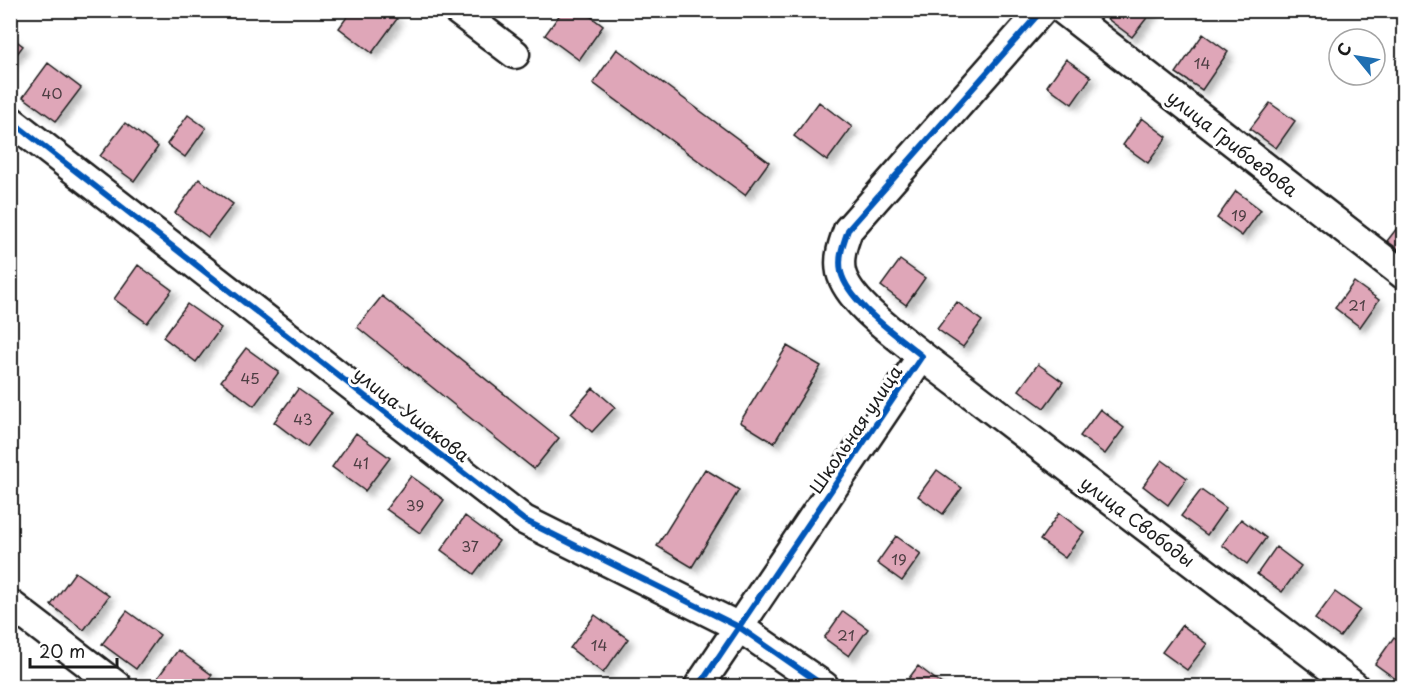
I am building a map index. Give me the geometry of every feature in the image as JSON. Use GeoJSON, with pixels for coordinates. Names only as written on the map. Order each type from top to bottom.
{"type":"FeatureCollection","features":[{"type":"Feature","properties":{"kind":"street"},"geometry":{"type":"LineString","coordinates":[[457,10],[515,54]]}},
{"type":"Feature","properties":{"kind":"street","name":"Школьная улица"},"geometry":{"type":"LineString","coordinates":[[699,687],[922,356],[863,306],[849,290],[841,271],[841,250],[848,230],[1042,10]]}},
{"type":"Feature","properties":{"kind":"street","name":"улица Грибоедова"},"geometry":{"type":"LineString","coordinates":[[1063,10],[1404,275]]}},
{"type":"Feature","properties":{"kind":"street","name":"улица Ушакова"},"geometry":{"type":"LineString","coordinates":[[10,120],[524,520],[739,627],[824,687]]}},
{"type":"Feature","properties":{"kind":"street","name":"улица Свободы"},"geometry":{"type":"LineString","coordinates":[[922,356],[1354,687]]}},
{"type":"Feature","properties":{"kind":"street"},"geometry":{"type":"LineString","coordinates":[[10,604],[117,687]]}},
{"type":"Feature","properties":{"kind":"building"},"geometry":{"type":"Polygon","coordinates":[[[352,10],[385,10],[397,19],[372,53],[339,28],[352,10]]]}},
{"type":"Feature","properties":{"kind":"building"},"geometry":{"type":"Polygon","coordinates":[[[563,10],[582,10],[603,26],[579,60],[545,35],[563,10]]]}},
{"type":"Feature","properties":{"kind":"building"},"geometry":{"type":"Polygon","coordinates":[[[1110,10],[1153,10],[1132,37],[1105,17],[1110,10]]]}},
{"type":"Feature","properties":{"kind":"building"},"geometry":{"type":"Polygon","coordinates":[[[1203,34],[1228,52],[1202,90],[1176,73],[1203,34]]]}},
{"type":"Feature","properties":{"kind":"building"},"geometry":{"type":"Polygon","coordinates":[[[10,36],[23,46],[10,63],[10,36]]]}},
{"type":"Feature","properties":{"kind":"building"},"geometry":{"type":"Polygon","coordinates":[[[617,49],[769,162],[745,195],[593,83],[617,49]]]}},
{"type":"Feature","properties":{"kind":"building"},"geometry":{"type":"Polygon","coordinates":[[[1066,59],[1091,77],[1072,104],[1047,86],[1066,59]]]}},
{"type":"Feature","properties":{"kind":"building"},"geometry":{"type":"Polygon","coordinates":[[[48,63],[81,88],[56,121],[23,97],[48,63]]]}},
{"type":"Feature","properties":{"kind":"building"},"geometry":{"type":"Polygon","coordinates":[[[819,102],[852,127],[827,161],[794,136],[819,102]]]}},
{"type":"Feature","properties":{"kind":"building"},"geometry":{"type":"Polygon","coordinates":[[[1270,103],[1295,121],[1276,148],[1250,129],[1270,103]]]}},
{"type":"Feature","properties":{"kind":"building"},"geometry":{"type":"Polygon","coordinates":[[[188,115],[206,128],[185,157],[167,144],[188,115]]]}},
{"type":"Feature","properties":{"kind":"building"},"geometry":{"type":"Polygon","coordinates":[[[1142,118],[1167,137],[1148,163],[1123,145],[1142,118]]]}},
{"type":"Feature","properties":{"kind":"building"},"geometry":{"type":"Polygon","coordinates":[[[125,123],[158,147],[134,181],[100,156],[125,123]]]}},
{"type":"Feature","properties":{"kind":"building"},"geometry":{"type":"Polygon","coordinates":[[[199,179],[233,204],[208,237],[175,213],[199,179]]]}},
{"type":"Feature","properties":{"kind":"building"},"geometry":{"type":"Polygon","coordinates":[[[1236,191],[1261,210],[1242,236],[1217,218],[1236,191]]]}},
{"type":"Feature","properties":{"kind":"building"},"geometry":{"type":"Polygon","coordinates":[[[1404,219],[1404,253],[1387,241],[1404,219]]]}},
{"type":"Feature","properties":{"kind":"building"},"geometry":{"type":"Polygon","coordinates":[[[900,260],[925,278],[906,305],[881,286],[900,260]]]}},
{"type":"Feature","properties":{"kind":"building"},"geometry":{"type":"Polygon","coordinates":[[[138,265],[172,290],[147,323],[114,299],[138,265]]]}},
{"type":"Feature","properties":{"kind":"building"},"geometry":{"type":"Polygon","coordinates":[[[1354,282],[1379,300],[1360,327],[1335,308],[1354,282]]]}},
{"type":"Feature","properties":{"kind":"building"},"geometry":{"type":"Polygon","coordinates":[[[382,296],[559,438],[534,469],[357,327],[382,296]]]}},
{"type":"Feature","properties":{"kind":"building"},"geometry":{"type":"Polygon","coordinates":[[[957,302],[982,321],[963,347],[937,329],[957,302]]]}},
{"type":"Feature","properties":{"kind":"building"},"geometry":{"type":"Polygon","coordinates":[[[187,304],[221,328],[196,362],[163,337],[187,304]]]}},
{"type":"Feature","properties":{"kind":"building"},"geometry":{"type":"Polygon","coordinates":[[[787,346],[821,366],[774,443],[740,422],[787,346]]]}},
{"type":"Feature","properties":{"kind":"building"},"geometry":{"type":"Polygon","coordinates":[[[246,348],[279,372],[254,406],[221,381],[246,348]]]}},
{"type":"Feature","properties":{"kind":"building"},"geometry":{"type":"Polygon","coordinates":[[[1038,364],[1063,382],[1044,408],[1019,390],[1038,364]]]}},
{"type":"Feature","properties":{"kind":"building"},"geometry":{"type":"Polygon","coordinates":[[[593,388],[615,407],[592,432],[571,413],[593,388]]]}},
{"type":"Feature","properties":{"kind":"building"},"geometry":{"type":"Polygon","coordinates":[[[298,389],[332,413],[307,447],[274,422],[298,389]]]}},
{"type":"Feature","properties":{"kind":"building"},"geometry":{"type":"Polygon","coordinates":[[[1100,409],[1124,428],[1105,454],[1080,436],[1100,409]]]}},
{"type":"Feature","properties":{"kind":"building"},"geometry":{"type":"Polygon","coordinates":[[[356,433],[390,458],[365,491],[332,467],[356,433]]]}},
{"type":"Feature","properties":{"kind":"building"},"geometry":{"type":"Polygon","coordinates":[[[1162,460],[1187,478],[1168,505],[1143,486],[1162,460]]]}},
{"type":"Feature","properties":{"kind":"building"},"geometry":{"type":"Polygon","coordinates":[[[705,469],[739,490],[692,567],[657,546],[705,469]]]}},
{"type":"Feature","properties":{"kind":"building"},"geometry":{"type":"Polygon","coordinates":[[[937,470],[962,488],[943,514],[918,496],[937,470]]]}},
{"type":"Feature","properties":{"kind":"building"},"geometry":{"type":"Polygon","coordinates":[[[411,476],[444,500],[420,533],[386,509],[411,476]]]}},
{"type":"Feature","properties":{"kind":"building"},"geometry":{"type":"Polygon","coordinates":[[[1201,490],[1226,508],[1207,535],[1181,516],[1201,490]]]}},
{"type":"Feature","properties":{"kind":"building"},"geometry":{"type":"Polygon","coordinates":[[[1059,513],[1084,532],[1065,558],[1040,540],[1059,513]]]}},
{"type":"Feature","properties":{"kind":"building"},"geometry":{"type":"Polygon","coordinates":[[[465,516],[499,541],[474,574],[441,550],[465,516]]]}},
{"type":"Feature","properties":{"kind":"building"},"geometry":{"type":"Polygon","coordinates":[[[1241,519],[1266,538],[1247,564],[1222,545],[1241,519]]]}},
{"type":"Feature","properties":{"kind":"building"},"geometry":{"type":"Polygon","coordinates":[[[896,536],[921,554],[902,581],[877,563],[896,536]]]}},
{"type":"Feature","properties":{"kind":"building"},"geometry":{"type":"Polygon","coordinates":[[[1276,547],[1301,566],[1282,592],[1257,574],[1276,547]]]}},
{"type":"Feature","properties":{"kind":"building"},"geometry":{"type":"Polygon","coordinates":[[[75,572],[109,596],[84,630],[51,605],[75,572]]]}},
{"type":"Feature","properties":{"kind":"building"},"geometry":{"type":"Polygon","coordinates":[[[1335,592],[1360,610],[1340,637],[1315,619],[1335,592]]]}},
{"type":"Feature","properties":{"kind":"building"},"geometry":{"type":"Polygon","coordinates":[[[127,611],[160,635],[136,669],[102,644],[127,611]]]}},
{"type":"Feature","properties":{"kind":"building"},"geometry":{"type":"Polygon","coordinates":[[[843,611],[868,629],[849,656],[824,638],[843,611]]]}},
{"type":"Feature","properties":{"kind":"building"},"geometry":{"type":"Polygon","coordinates":[[[595,615],[628,639],[603,673],[570,648],[595,615]]]}},
{"type":"Feature","properties":{"kind":"building"},"geometry":{"type":"Polygon","coordinates":[[[1182,625],[1207,644],[1187,670],[1162,652],[1182,625]]]}},
{"type":"Feature","properties":{"kind":"building"},"geometry":{"type":"Polygon","coordinates":[[[1394,637],[1404,644],[1404,677],[1400,682],[1375,664],[1394,637]]]}},
{"type":"Feature","properties":{"kind":"building"},"geometry":{"type":"Polygon","coordinates":[[[178,650],[212,675],[203,686],[157,686],[153,684],[178,650]]]}},
{"type":"Feature","properties":{"kind":"building"},"geometry":{"type":"Polygon","coordinates":[[[918,666],[943,685],[903,686],[918,666]]]}},
{"type":"Feature","properties":{"kind":"cycle path"},"geometry":{"type":"LineString","coordinates":[[699,686],[922,356],[875,318],[853,295],[841,272],[840,261],[848,230],[1042,10]]}},
{"type":"Feature","properties":{"kind":"cycle path"},"geometry":{"type":"LineString","coordinates":[[10,120],[524,520],[739,627],[824,686]]}}]}
